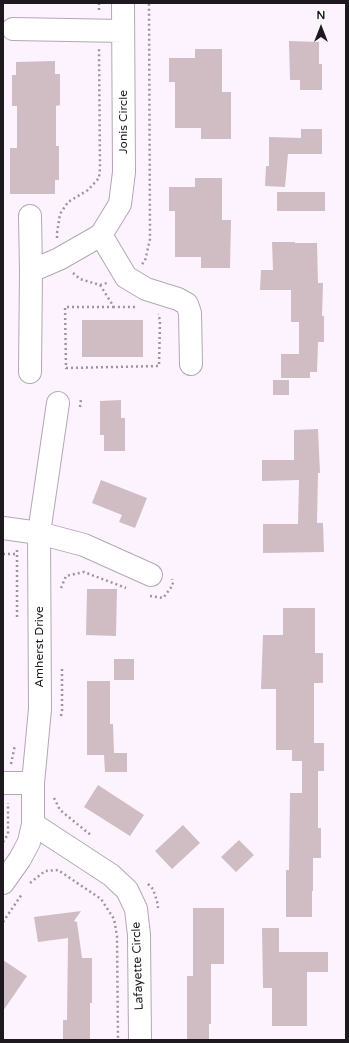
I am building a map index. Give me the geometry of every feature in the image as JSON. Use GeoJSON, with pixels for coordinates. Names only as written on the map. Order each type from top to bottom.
{"type":"FeatureCollection","features":[{"type":"Feature","properties":{"kind":"street","name":"Jonis Circle"},"geometry":{"type":"LineString","coordinates":[[101,235],[120,204],[123,178],[123,3]]}},
{"type":"Feature","properties":{"kind":"street"},"geometry":{"type":"LineString","coordinates":[[13,29],[123,31]]}},
{"type":"Feature","properties":{"kind":"street"},"geometry":{"type":"LineString","coordinates":[[30,216],[30,372]]}},
{"type":"Feature","properties":{"kind":"street"},"geometry":{"type":"LineString","coordinates":[[31,271],[59,259],[101,235],[126,277],[146,289],[178,299],[186,304],[190,313],[191,364]]}},
{"type":"Feature","properties":{"kind":"street","name":"Amherst Drive"},"geometry":{"type":"LineString","coordinates":[[3,884],[20,859],[29,842],[33,824],[33,783],[40,709],[39,532],[58,403]]}},
{"type":"Feature","properties":{"kind":"street"},"geometry":{"type":"LineString","coordinates":[[3,528],[39,532],[84,545],[160,574]]}},
{"type":"Feature","properties":{"kind":"street"},"geometry":{"type":"LineString","coordinates":[[3,783],[33,783]]}},
{"type":"Feature","properties":{"kind":"street","name":"Lafayette Circle"},"geometry":{"type":"LineString","coordinates":[[33,824],[111,874],[127,890],[136,909],[139,935],[140,1040]]}},
{"type":"Feature","properties":{"kind":"path"},"geometry":{"type":"LineString","coordinates":[[100,285],[114,307]]}},
{"type":"Feature","properties":{"kind":"path"},"geometry":{"type":"LineString","coordinates":[[142,307],[65,307],[66,368],[159,366],[160,320],[158,314]]}},
{"type":"Feature","properties":{"kind":"path"},"geometry":{"type":"LineString","coordinates":[[61,594],[61,586],[66,576],[84,572],[130,590]]}},
{"type":"Feature","properties":{"kind":"path"},"geometry":{"type":"LineString","coordinates":[[148,596],[163,598],[173,585],[160,574]]}},
{"type":"Feature","properties":{"kind":"path"},"geometry":{"type":"LineString","coordinates":[[61,717],[62,664]]}},
{"type":"Feature","properties":{"kind":"path"},"geometry":{"type":"LineString","coordinates":[[53,795],[60,810],[95,839]]}},
{"type":"Feature","properties":{"kind":"path"},"geometry":{"type":"LineString","coordinates":[[26,888],[30,882],[44,870],[58,870],[101,899],[114,919],[117,936],[118,1040]]}},
{"type":"Feature","properties":{"kind":"path"},"geometry":{"type":"LineString","coordinates":[[147,883],[153,889],[158,909]]}},
{"type":"Feature","properties":{"kind":"path"},"geometry":{"type":"LineString","coordinates":[[3,922],[22,894]]}},
{"type":"Feature","properties":{"kind":"building"},"geometry":{"type":"Polygon","coordinates":[[[289,41],[319,42],[319,64],[322,64],[322,90],[300,90],[300,80],[290,80],[289,41]]]}},
{"type":"Feature","properties":{"kind":"building"},"geometry":{"type":"Polygon","coordinates":[[[195,49],[222,49],[222,92],[231,92],[231,139],[201,139],[201,128],[175,128],[175,82],[169,82],[169,58],[195,58],[195,49]]]}},
{"type":"Feature","properties":{"kind":"building"},"geometry":{"type":"Polygon","coordinates":[[[55,61],[55,74],[60,74],[60,105],[56,106],[56,146],[59,146],[59,180],[55,180],[55,194],[10,194],[10,148],[17,148],[17,106],[12,106],[12,75],[16,75],[16,62],[55,61]]]}},
{"type":"Feature","properties":{"kind":"building"},"geometry":{"type":"Polygon","coordinates":[[[301,129],[322,129],[322,154],[288,154],[285,187],[265,186],[266,166],[269,166],[269,137],[301,138],[301,129]]]}},
{"type":"Feature","properties":{"kind":"building"},"geometry":{"type":"Polygon","coordinates":[[[195,178],[222,178],[222,220],[231,220],[230,268],[201,268],[201,257],[175,257],[175,211],[169,211],[169,187],[195,187],[195,178]]]}},
{"type":"Feature","properties":{"kind":"building"},"geometry":{"type":"Polygon","coordinates":[[[277,192],[325,192],[325,211],[277,211],[277,192]]]}},
{"type":"Feature","properties":{"kind":"building"},"geometry":{"type":"Polygon","coordinates":[[[272,242],[317,243],[318,283],[323,283],[322,316],[324,316],[324,342],[318,342],[317,372],[310,372],[310,378],[281,378],[281,354],[299,354],[299,322],[291,322],[291,290],[260,290],[261,270],[273,270],[272,242]]]}},
{"type":"Feature","properties":{"kind":"building"},"geometry":{"type":"Polygon","coordinates":[[[82,320],[143,320],[143,357],[82,357],[82,320]]]}},
{"type":"Feature","properties":{"kind":"building"},"geometry":{"type":"Polygon","coordinates":[[[273,380],[289,380],[289,395],[273,395],[273,380]]]}},
{"type":"Feature","properties":{"kind":"building"},"geometry":{"type":"Polygon","coordinates":[[[121,400],[121,418],[125,418],[125,451],[104,451],[104,435],[100,435],[100,401],[121,400]]]}},
{"type":"Feature","properties":{"kind":"building"},"geometry":{"type":"Polygon","coordinates":[[[318,429],[320,473],[318,473],[317,523],[323,523],[324,552],[263,553],[263,524],[298,524],[299,480],[262,481],[262,460],[294,460],[294,430],[318,429]]]}},
{"type":"Feature","properties":{"kind":"building"},"geometry":{"type":"Polygon","coordinates":[[[101,480],[147,498],[135,528],[119,522],[122,515],[92,503],[101,480]]]}},
{"type":"Feature","properties":{"kind":"building"},"geometry":{"type":"Polygon","coordinates":[[[87,589],[117,589],[116,636],[86,635],[87,589]]]}},
{"type":"Feature","properties":{"kind":"building"},"geometry":{"type":"Polygon","coordinates":[[[283,608],[315,608],[315,653],[323,653],[323,683],[314,683],[314,743],[324,743],[324,771],[318,771],[318,828],[321,828],[321,858],[313,858],[312,917],[286,917],[286,870],[289,870],[290,793],[302,793],[302,761],[292,761],[292,750],[276,750],[276,689],[261,689],[263,635],[283,635],[283,608]]]}},
{"type":"Feature","properties":{"kind":"building"},"geometry":{"type":"Polygon","coordinates":[[[114,659],[134,659],[134,680],[114,680],[114,659]]]}},
{"type":"Feature","properties":{"kind":"building"},"geometry":{"type":"Polygon","coordinates":[[[87,681],[110,681],[110,724],[113,724],[114,753],[127,753],[127,772],[105,772],[104,755],[87,755],[87,681]]]}},
{"type":"Feature","properties":{"kind":"building"},"geometry":{"type":"Polygon","coordinates":[[[98,785],[144,815],[130,836],[84,807],[98,785]]]}},
{"type":"Feature","properties":{"kind":"building"},"geometry":{"type":"Polygon","coordinates":[[[183,825],[200,843],[172,869],[155,851],[183,825]]]}},
{"type":"Feature","properties":{"kind":"building"},"geometry":{"type":"Polygon","coordinates":[[[239,840],[254,855],[236,872],[221,857],[239,840]]]}},
{"type":"Feature","properties":{"kind":"building"},"geometry":{"type":"Polygon","coordinates":[[[193,908],[224,908],[224,964],[211,964],[211,1024],[209,1024],[209,1040],[187,1040],[187,976],[193,976],[193,908]]]}},
{"type":"Feature","properties":{"kind":"building"},"geometry":{"type":"Polygon","coordinates":[[[81,911],[74,921],[77,922],[82,958],[92,958],[90,1040],[63,1040],[63,1020],[67,1020],[68,938],[38,942],[34,917],[81,911]]]}},
{"type":"Feature","properties":{"kind":"building"},"geometry":{"type":"Polygon","coordinates":[[[262,928],[279,928],[279,952],[328,952],[328,972],[307,972],[307,1026],[272,1026],[272,988],[263,988],[262,928]]]}},
{"type":"Feature","properties":{"kind":"building"},"geometry":{"type":"Polygon","coordinates":[[[3,960],[27,976],[3,1011],[3,960]]]}}]}
